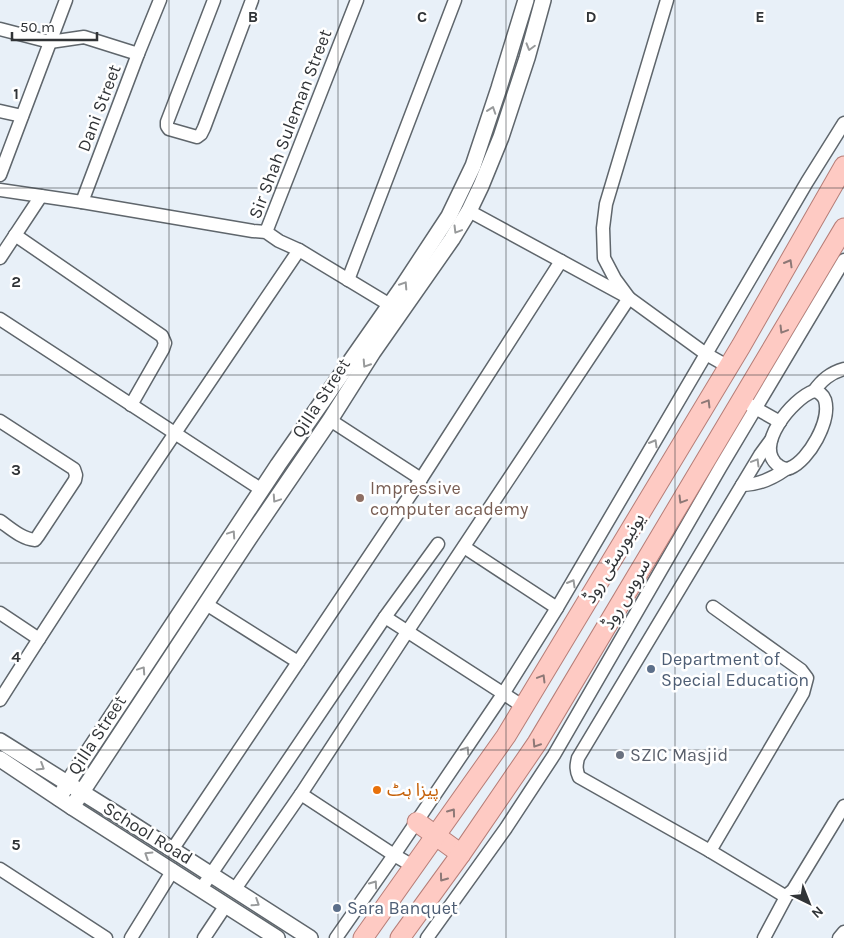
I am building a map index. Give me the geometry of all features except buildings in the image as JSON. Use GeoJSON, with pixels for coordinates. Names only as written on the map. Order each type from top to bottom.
{"type":"FeatureCollection","features":[{"type":"Feature","properties":{"kind":"main road","name":"یونیورسٹی روڈ"},"geometry":{"type":"LineString","coordinates":[[363,938],[524,708],[729,367],[844,166]]}},
{"type":"Feature","properties":{"kind":"main road","name":"یونیورسٹی روڈ"},"geometry":{"type":"LineString","coordinates":[[400,938],[461,854],[537,743],[748,404],[828,271],[844,228]]}},
{"type":"Feature","properties":{"kind":"main road"},"geometry":{"type":"LineString","coordinates":[[417,822],[461,854]]}},
{"type":"Feature","properties":{"kind":"street"},"geometry":{"type":"LineString","coordinates":[[0,175],[66,0]]}},
{"type":"Feature","properties":{"kind":"street","name":"Dani Street"},"geometry":{"type":"LineString","coordinates":[[82,202],[160,0]]}},
{"type":"Feature","properties":{"kind":"street"},"geometry":{"type":"LineString","coordinates":[[214,0],[167,122],[169,129],[197,136],[201,134],[204,128],[252,0]]}},
{"type":"Feature","properties":{"kind":"street","name":"Sir Shah Suleman Street"},"geometry":{"type":"LineString","coordinates":[[266,232],[357,0]]}},
{"type":"Feature","properties":{"kind":"street"},"geometry":{"type":"LineString","coordinates":[[348,280],[455,0]]}},
{"type":"Feature","properties":{"kind":"street","name":"Qilla Street"},"geometry":{"type":"LineString","coordinates":[[59,798],[262,490],[449,216],[473,166],[526,0]]}},
{"type":"Feature","properties":{"kind":"street","name":"Qilla Street"},"geometry":{"type":"LineString","coordinates":[[72,807],[252,534],[330,420],[373,352],[452,239],[469,211],[501,137],[527,58],[543,0]]}},
{"type":"Feature","properties":{"kind":"street"},"geometry":{"type":"LineString","coordinates":[[629,298],[615,280],[604,258],[603,228],[606,204],[667,0]]}},
{"type":"Feature","properties":{"kind":"street"},"geometry":{"type":"LineString","coordinates":[[0,29],[50,42],[84,37],[138,54]]}},
{"type":"Feature","properties":{"kind":"street"},"geometry":{"type":"LineString","coordinates":[[0,111],[22,116]]}},
{"type":"Feature","properties":{"kind":"street"},"geometry":{"type":"LineString","coordinates":[[336,938],[503,694],[557,608],[807,182],[844,123]]}},
{"type":"Feature","properties":{"kind":"street"},"geometry":{"type":"LineString","coordinates":[[484,132],[501,137]]}},
{"type":"Feature","properties":{"kind":"street"},"geometry":{"type":"LineString","coordinates":[[0,190],[266,232],[390,305]]}},
{"type":"Feature","properties":{"kind":"street"},"geometry":{"type":"LineString","coordinates":[[0,258],[41,196]]}},
{"type":"Feature","properties":{"kind":"street"},"geometry":{"type":"LineString","coordinates":[[469,211],[629,298],[706,354],[729,367]]}},
{"type":"Feature","properties":{"kind":"street"},"geometry":{"type":"LineString","coordinates":[[15,235],[162,336],[165,343],[163,349],[131,405]]}},
{"type":"Feature","properties":{"kind":"street"},"geometry":{"type":"LineString","coordinates":[[0,700],[174,433],[299,250]]}},
{"type":"Feature","properties":{"kind":"street"},"geometry":{"type":"LineString","coordinates":[[828,271],[844,260]]}},
{"type":"Feature","properties":{"kind":"street"},"geometry":{"type":"LineString","coordinates":[[172,850],[421,479],[561,261]]}},
{"type":"Feature","properties":{"kind":"street"},"geometry":{"type":"LineString","coordinates":[[235,889],[301,794],[629,298]]}},
{"type":"Feature","properties":{"kind":"street"},"geometry":{"type":"LineString","coordinates":[[0,319],[262,490]]}},
{"type":"Feature","properties":{"kind":"street"},"geometry":{"type":"LineString","coordinates":[[787,895],[783,895],[710,851],[579,777],[576,766],[578,758],[760,455],[771,440],[780,422],[796,402],[814,391],[830,374],[844,369]]}},
{"type":"Feature","properties":{"kind":"street"},"geometry":{"type":"LineString","coordinates":[[742,485],[752,485],[770,480],[796,464],[808,451],[824,423],[826,408],[822,395],[814,391]]}},
{"type":"Feature","properties":{"kind":"street"},"geometry":{"type":"LineString","coordinates":[[748,404],[780,422]]}},
{"type":"Feature","properties":{"kind":"street","name":"سروس روڈ"},"geometry":{"type":"LineString","coordinates":[[427,938],[506,828],[554,755],[715,476],[748,404]]}},
{"type":"Feature","properties":{"kind":"street"},"geometry":{"type":"LineString","coordinates":[[330,420],[421,479]]}},
{"type":"Feature","properties":{"kind":"street"},"geometry":{"type":"LineString","coordinates":[[0,421],[74,469],[76,475],[75,480],[35,540],[29,540],[0,521]]}},
{"type":"Feature","properties":{"kind":"street"},"geometry":{"type":"LineString","coordinates":[[771,440],[772,458],[776,464],[786,469]]}},
{"type":"Feature","properties":{"kind":"street"},"geometry":{"type":"LineString","coordinates":[[201,889],[385,617],[438,544]]}},
{"type":"Feature","properties":{"kind":"street"},"geometry":{"type":"LineString","coordinates":[[464,547],[557,608]]}},
{"type":"Feature","properties":{"kind":"street"},"geometry":{"type":"LineString","coordinates":[[206,604],[298,662]]}},
{"type":"Feature","properties":{"kind":"street"},"geometry":{"type":"LineString","coordinates":[[710,851],[803,693],[807,678],[801,670],[714,607]]}},
{"type":"Feature","properties":{"kind":"street"},"geometry":{"type":"LineString","coordinates":[[0,613],[39,639]]}},
{"type":"Feature","properties":{"kind":"street"},"geometry":{"type":"LineString","coordinates":[[385,617],[524,708]]}},
{"type":"Feature","properties":{"kind":"street"},"geometry":{"type":"LineString","coordinates":[[0,741],[310,938]]}},
{"type":"Feature","properties":{"kind":"street","name":"School Road"},"geometry":{"type":"LineString","coordinates":[[0,759],[277,938]]}},
{"type":"Feature","properties":{"kind":"street"},"geometry":{"type":"LineString","coordinates":[[301,794],[413,866]]}},
{"type":"Feature","properties":{"kind":"street"},"geometry":{"type":"LineString","coordinates":[[764,938],[787,895],[793,890],[844,806]]}},
{"type":"Feature","properties":{"kind":"street"},"geometry":{"type":"LineString","coordinates":[[461,854],[478,866]]}},
{"type":"Feature","properties":{"kind":"street"},"geometry":{"type":"LineString","coordinates":[[0,869],[106,938]]}},
{"type":"Feature","properties":{"kind":"street"},"geometry":{"type":"LineString","coordinates":[[131,938],[173,870]]}},
{"type":"Feature","properties":{"kind":"street"},"geometry":{"type":"LineString","coordinates":[[204,938],[226,906]]}},
{"type":"Feature","properties":{"kind":"street"},"geometry":{"type":"LineString","coordinates":[[839,938],[844,932]]}},
{"type":"Feature","properties":{"kind":"place","name":"Impressive computer academy"},"geometry":{"type":"Point","coordinates":[360,498]}},
{"type":"Feature","properties":{"kind":"place","name":"Department of Special Education"},"geometry":{"type":"Point","coordinates":[651,669]}},
{"type":"Feature","properties":{"kind":"place","name":"SZIC Masjid"},"geometry":{"type":"Point","coordinates":[620,755]}},
{"type":"Feature","properties":{"kind":"place","name":"پیزا ہٹ"},"geometry":{"type":"Point","coordinates":[377,790]}},
{"type":"Feature","properties":{"kind":"place","name":"Sara Banquet"},"geometry":{"type":"Point","coordinates":[337,908]}}]}
